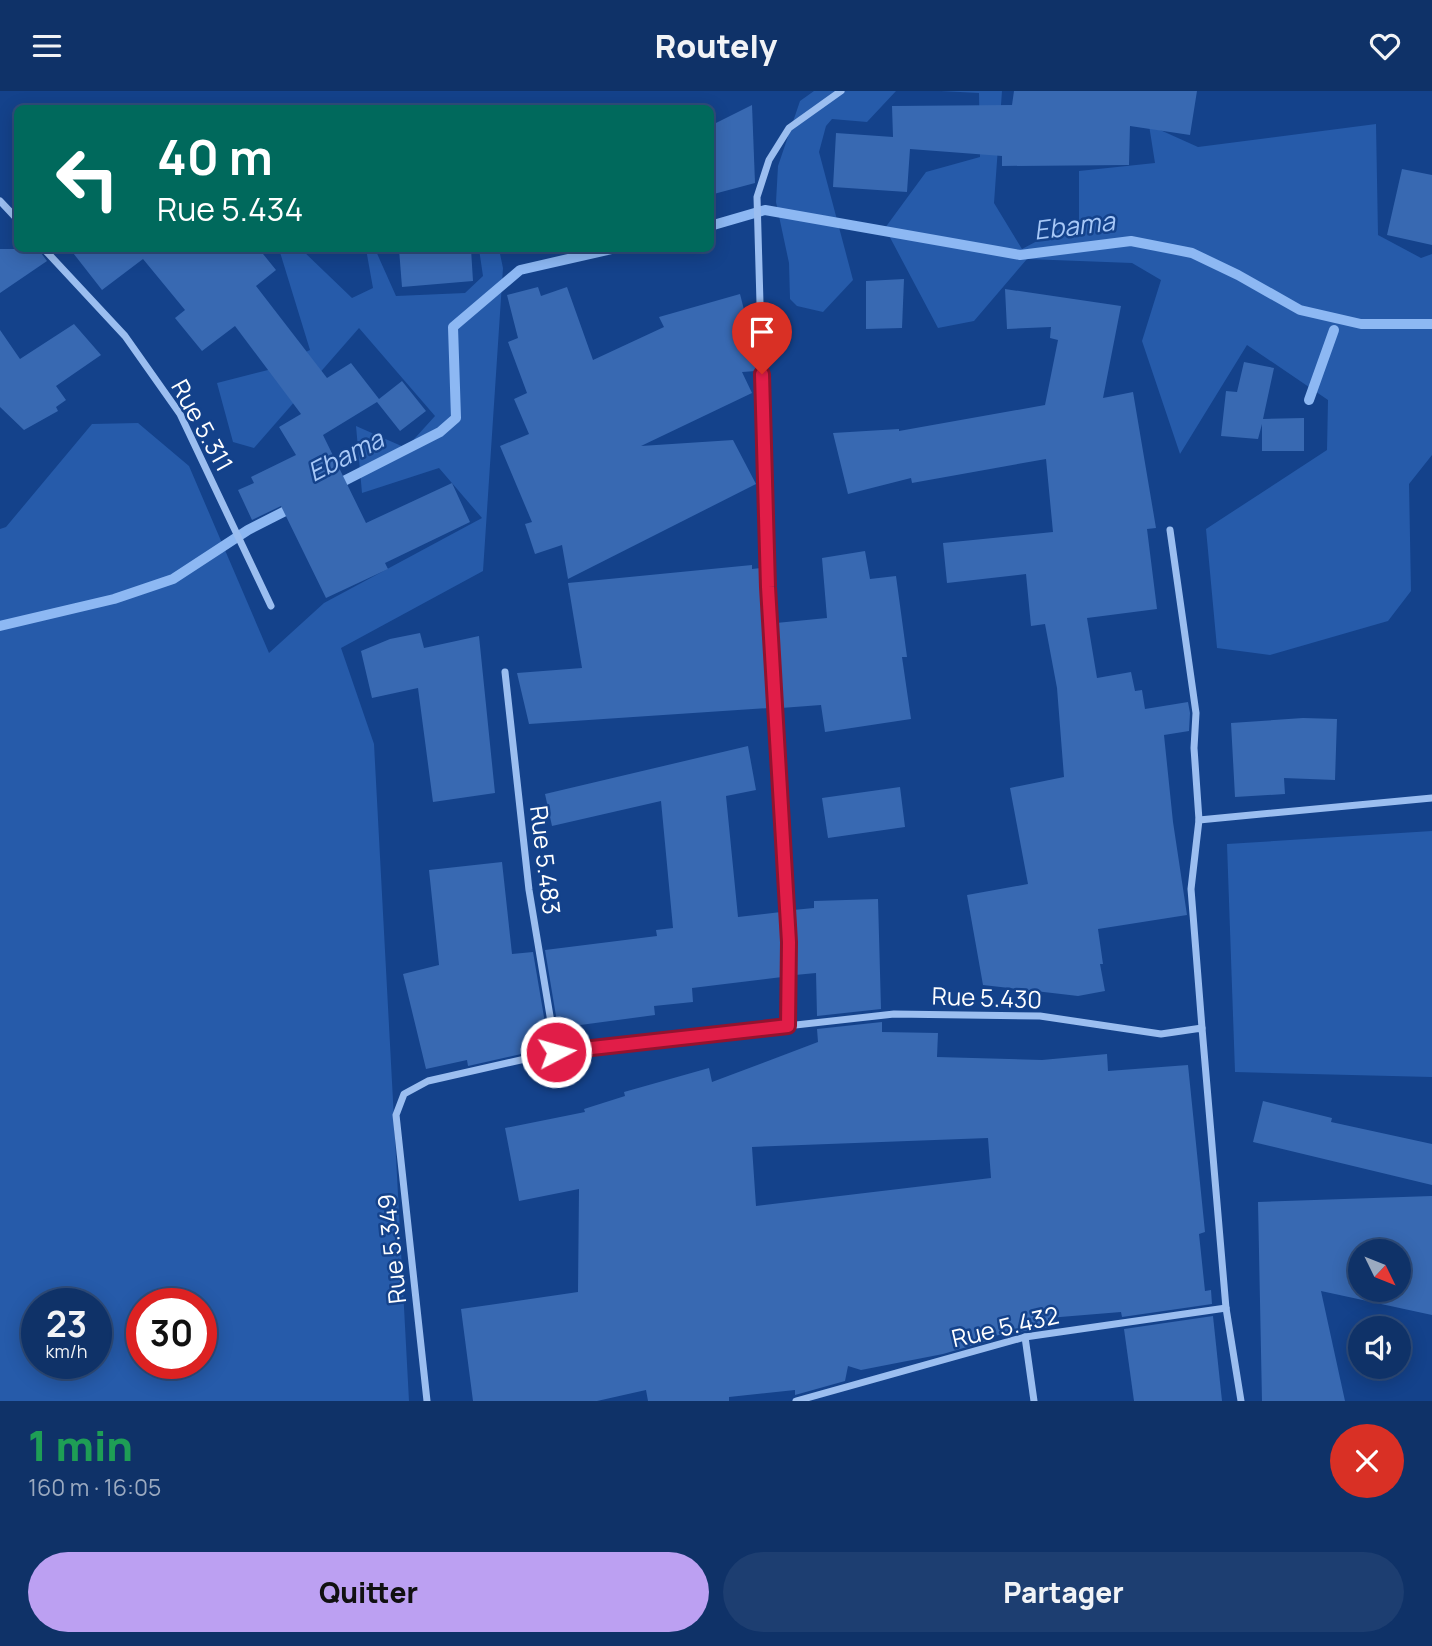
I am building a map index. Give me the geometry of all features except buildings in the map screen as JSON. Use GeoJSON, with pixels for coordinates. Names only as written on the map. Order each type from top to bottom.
{"type":"FeatureCollection","features":[{"type":"Feature","properties":{"kind":"street"},"geometry":{"type":"LineString","coordinates":[[788,1026],[789,942],[768,587],[757,197],[769,160],[789,128],[841,91]]}},
{"type":"Feature","properties":{"kind":"street"},"geometry":{"type":"LineString","coordinates":[[0,201],[14,216]]}},
{"type":"Feature","properties":{"kind":"street","name":"Rue 5.311"},"geometry":{"type":"LineString","coordinates":[[47,252],[125,336],[180,414],[271,606]]}},
{"type":"Feature","properties":{"kind":"street"},"geometry":{"type":"LineString","coordinates":[[1170,530],[1196,713],[1194,748],[1199,820],[1191,889],[1226,1308],[1241,1401]]}},
{"type":"Feature","properties":{"kind":"street","name":"Rue 5.483"},"geometry":{"type":"LineString","coordinates":[[505,672],[529,890],[556,1052]]}},
{"type":"Feature","properties":{"kind":"street"},"geometry":{"type":"LineString","coordinates":[[1199,820],[1432,799]]}},
{"type":"Feature","properties":{"kind":"street","name":"Rue 5.430"},"geometry":{"type":"LineString","coordinates":[[404,1094],[428,1081],[556,1052],[894,1014],[1040,1016],[1161,1034],[1202,1028]]}},
{"type":"Feature","properties":{"kind":"street","name":"Rue 5.349"},"geometry":{"type":"LineString","coordinates":[[404,1094],[396,1115],[427,1401]]}},
{"type":"Feature","properties":{"kind":"street","name":"Rue 5.432"},"geometry":{"type":"LineString","coordinates":[[796,1401],[1025,1337],[1226,1308]]}},
{"type":"Feature","properties":{"kind":"street"},"geometry":{"type":"LineString","coordinates":[[1025,1337],[1034,1401]]}},
{"type":"Feature","properties":{"kind":"shaded area"},"geometry":{"type":"Polygon","coordinates":[[[814,91],[896,91],[867,122],[832,119],[826,126],[819,152],[853,280],[823,312],[797,306],[790,299],[789,263],[776,202],[778,166],[800,101],[814,91]]]}},
{"type":"Feature","properties":{"kind":"shaded area"},"geometry":{"type":"Polygon","coordinates":[[[941,91],[1002,91],[994,203],[1022,249],[1079,219],[1079,171],[1155,163],[1149,125],[1198,147],[1376,124],[1378,235],[1421,258],[1432,254],[1432,455],[1409,484],[1411,591],[1388,621],[1270,655],[1217,648],[1206,529],[1327,450],[1328,400],[1247,345],[1180,454],[1142,341],[1161,280],[1132,263],[1027,259],[974,321],[938,328],[885,228],[926,172],[980,157],[979,93],[941,91]]]}},
{"type":"Feature","properties":{"kind":"shaded area"},"geometry":{"type":"Polygon","coordinates":[[[280,252],[304,252],[352,298],[373,288],[367,252],[376,252],[396,296],[465,293],[483,276],[479,252],[500,252],[503,268],[483,571],[341,648],[374,744],[409,1401],[0,1401],[0,529],[6,527],[92,424],[138,423],[189,466],[269,653],[324,603],[482,518],[439,468],[362,493],[356,426],[406,448],[435,416],[359,328],[254,448],[233,442],[217,383],[268,370],[310,350],[280,252]]]}},
{"type":"Feature","properties":{"kind":"shaded area"},"geometry":{"type":"Polygon","coordinates":[[[1432,831],[1432,1077],[1235,1072],[1227,844],[1432,831]]]}},
{"type":"Feature","properties":{"kind":"waterway","name":"Ebama"},"geometry":{"type":"LineString","coordinates":[[714,225],[765,210],[1020,255],[1131,241],[1192,253],[1300,310],[1361,324],[1432,324]]}},
{"type":"Feature","properties":{"kind":"waterway","name":"Ebama"},"geometry":{"type":"LineString","coordinates":[[334,486],[440,432],[456,418],[453,327],[520,270],[599,252]]}},
{"type":"Feature","properties":{"kind":"waterway"},"geometry":{"type":"LineString","coordinates":[[1309,400],[1334,330]]}},
{"type":"Feature","properties":{"kind":"waterway","name":"Ebama"},"geometry":{"type":"LineString","coordinates":[[0,626],[114,599],[173,579],[248,530],[295,506]]}},
{"type":"Feature","properties":{"kind":"route"},"geometry":{"type":"LineString","coordinates":[[556,1052],[788,1026],[789,942],[768,587],[762,374]]}}]}
